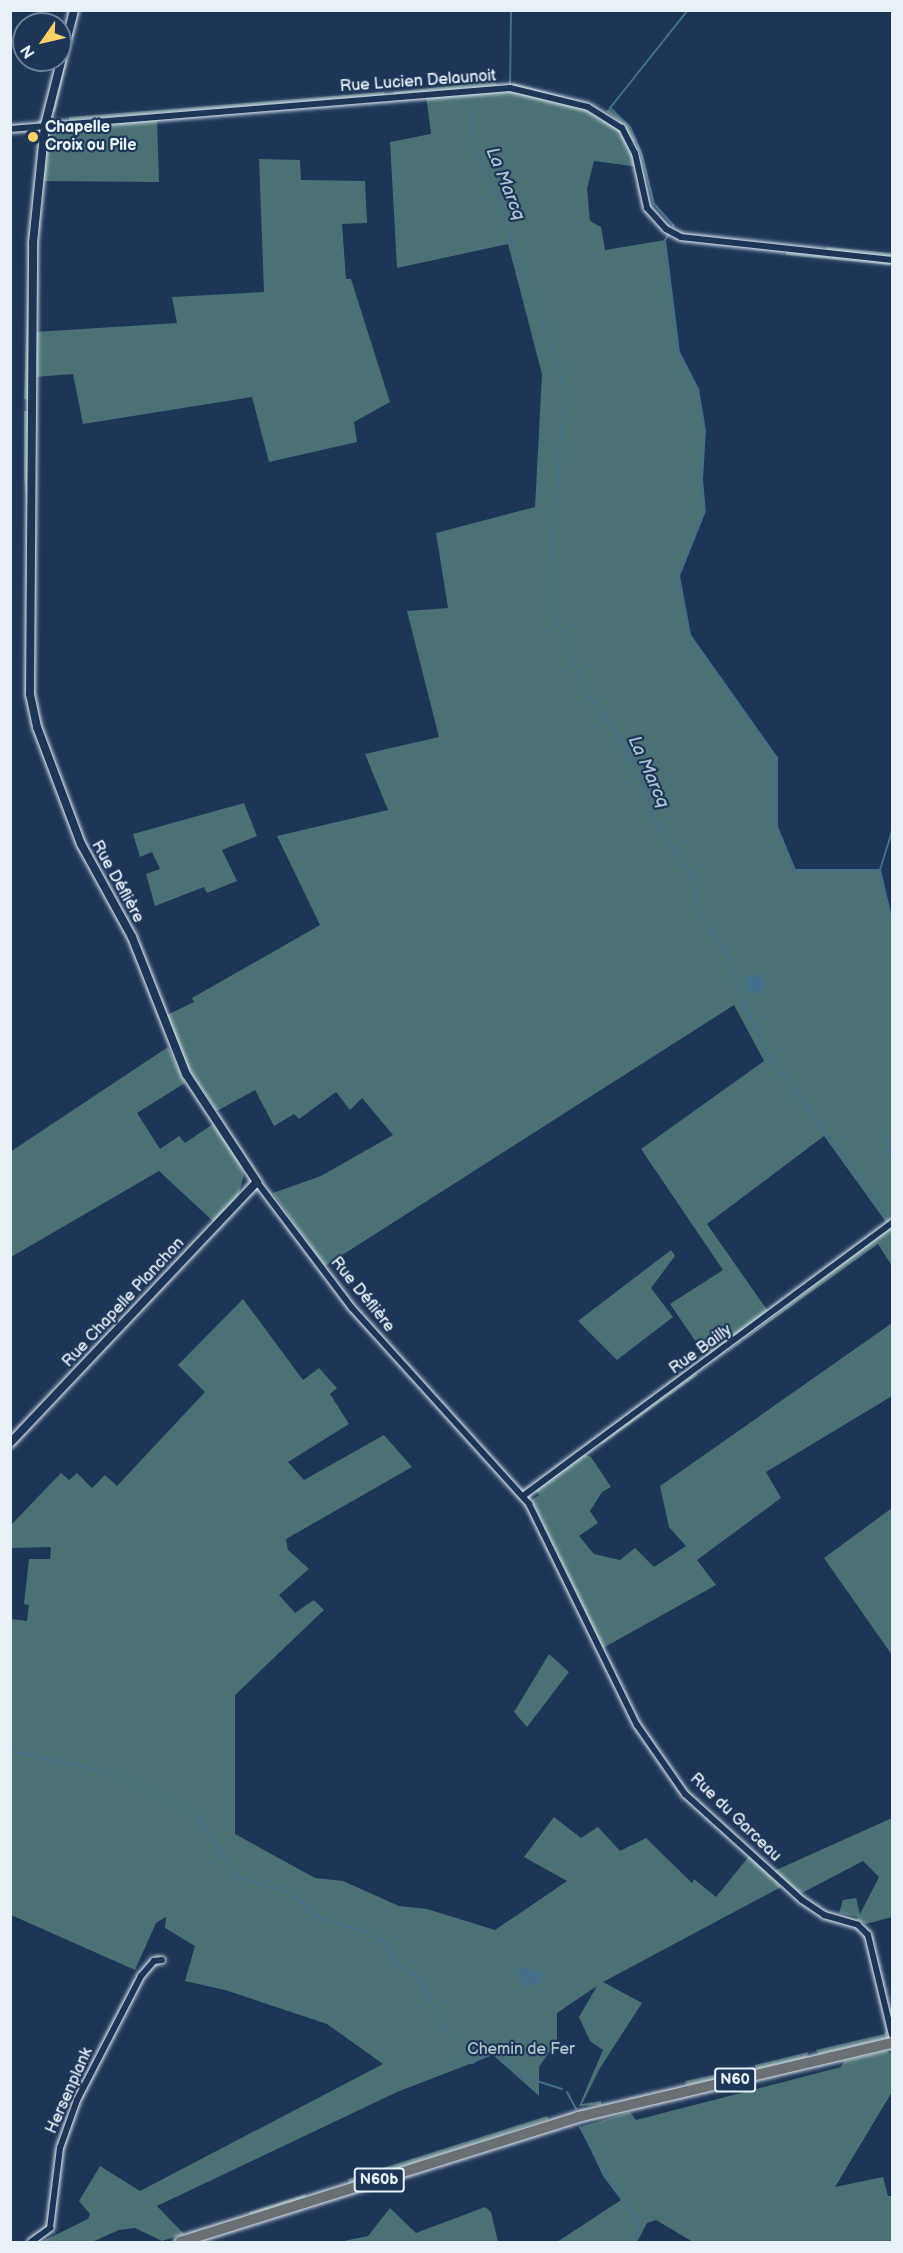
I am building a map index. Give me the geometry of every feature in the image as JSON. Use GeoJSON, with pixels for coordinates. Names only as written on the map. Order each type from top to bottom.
{"type":"FeatureCollection","features":[{"type":"Feature","properties":{"kind":"main road","name":"N60"},"geometry":{"type":"LineString","coordinates":[[578,2117],[892,2043]]}},
{"type":"Feature","properties":{"kind":"main road","name":"N60b"},"geometry":{"type":"LineString","coordinates":[[180,2242],[578,2117]]}},
{"type":"Feature","properties":{"kind":"street","name":"Rue Déflière"},"geometry":{"type":"LineString","coordinates":[[75,10],[45,124],[35,209],[31,297],[30,694],[34,718],[84,851],[132,938],[186,1074],[257,1182],[352,1308],[523,1496]]}},
{"type":"Feature","properties":{"kind":"street","name":"Rue Lucien Delaunoit"},"geometry":{"type":"LineString","coordinates":[[10,129],[45,124],[510,88],[588,107],[622,128],[635,153],[647,208],[666,229],[681,237],[892,260]]}},
{"type":"Feature","properties":{"kind":"street","name":"Rue Chapelle Planchon"},"geometry":{"type":"LineString","coordinates":[[10,1443],[257,1182]]}},
{"type":"Feature","properties":{"kind":"street","name":"Rue Bailly"},"geometry":{"type":"LineString","coordinates":[[523,1496],[892,1223]]}},
{"type":"Feature","properties":{"kind":"street","name":"Rue du Garceau"},"geometry":{"type":"LineString","coordinates":[[523,1496],[637,1725],[685,1794],[802,1900],[824,1915],[858,1925],[867,1935],[892,2035]]}},
{"type":"Feature","properties":{"kind":"street","name":"Hersenplank"},"geometry":{"type":"LineString","coordinates":[[31,2242],[50,2228],[60,2148],[77,2100],[141,1977],[154,1961],[162,1960]]}},
{"type":"Feature","properties":{"kind":"green space"},"geometry":{"type":"Polygon","coordinates":[[[63,72],[64,72],[55,112],[53,111],[63,72]]]}},
{"type":"Feature","properties":{"kind":"green space"},"geometry":{"type":"Polygon","coordinates":[[[496,81],[497,86],[393,94],[393,92],[496,81]]]}},
{"type":"Feature","properties":{"kind":"green space"},"geometry":{"type":"Polygon","coordinates":[[[513,83],[587,103],[513,86],[513,83]]]}},
{"type":"Feature","properties":{"kind":"green space"},"geometry":{"type":"Polygon","coordinates":[[[510,88],[588,107],[622,128],[639,167],[594,161],[587,189],[590,221],[601,227],[605,250],[665,240],[679,352],[698,389],[705,431],[702,479],[705,511],[679,576],[690,635],[777,758],[777,827],[794,870],[880,870],[892,921],[892,1221],[889,1224],[886,1222],[824,1136],[707,1224],[770,1314],[707,1358],[670,1304],[723,1270],[641,1149],[764,1061],[734,1005],[325,1266],[273,1193],[321,1176],[393,1135],[362,1098],[350,1110],[336,1092],[299,1119],[294,1114],[274,1126],[255,1090],[217,1111],[187,1066],[167,1020],[167,1015],[194,1002],[192,998],[320,925],[277,836],[388,810],[365,754],[439,737],[407,611],[448,608],[436,533],[535,507],[542,374],[508,244],[397,268],[390,142],[431,134],[426,95],[510,88]]]}},
{"type":"Feature","properties":{"kind":"green space"},"geometry":{"type":"Polygon","coordinates":[[[384,92],[385,95],[69,120],[69,117],[384,92]]]}},
{"type":"Feature","properties":{"kind":"green space"},"geometry":{"type":"Polygon","coordinates":[[[609,109],[627,123],[637,140],[634,142],[624,125],[606,111],[609,109]]]}},
{"type":"Feature","properties":{"kind":"green space"},"geometry":{"type":"Polygon","coordinates":[[[157,119],[159,182],[42,181],[47,135],[60,126],[157,119]]]}},
{"type":"Feature","properties":{"kind":"green space"},"geometry":{"type":"Polygon","coordinates":[[[259,159],[300,160],[301,180],[365,181],[367,223],[342,224],[346,279],[351,279],[390,402],[354,422],[357,442],[269,462],[252,397],[83,424],[73,374],[35,377],[35,332],[177,323],[172,297],[264,292],[259,159]]]}},
{"type":"Feature","properties":{"kind":"green space"},"geometry":{"type":"Polygon","coordinates":[[[827,247],[892,253],[892,257],[827,251],[827,247]]]}},
{"type":"Feature","properties":{"kind":"green space"},"geometry":{"type":"Polygon","coordinates":[[[786,252],[892,263],[892,265],[786,255],[786,252]]]}},
{"type":"Feature","properties":{"kind":"green space"},"geometry":{"type":"Polygon","coordinates":[[[28,282],[28,400],[24,399],[28,282]]]}},
{"type":"Feature","properties":{"kind":"green space"},"geometry":{"type":"Polygon","coordinates":[[[24,411],[28,411],[27,504],[24,479],[24,411]]]}},
{"type":"Feature","properties":{"kind":"green space"},"geometry":{"type":"Polygon","coordinates":[[[244,803],[257,836],[222,850],[237,881],[207,893],[204,887],[155,906],[146,874],[160,869],[152,852],[140,857],[133,834],[244,803]]]}},
{"type":"Feature","properties":{"kind":"green space"},"geometry":{"type":"Polygon","coordinates":[[[168,1047],[185,1083],[137,1113],[160,1149],[179,1136],[185,1143],[213,1124],[240,1163],[244,1175],[238,1196],[214,1222],[159,1171],[11,1257],[10,1152],[168,1047]]]}},
{"type":"Feature","properties":{"kind":"green space"},"geometry":{"type":"Polygon","coordinates":[[[892,1226],[892,1266],[878,1244],[721,1357],[892,1226]]]}},
{"type":"Feature","properties":{"kind":"green space"},"geometry":{"type":"Polygon","coordinates":[[[671,1250],[675,1256],[651,1288],[673,1317],[617,1360],[578,1321],[671,1250]]]}},
{"type":"Feature","properties":{"kind":"green space","name":"Chemin de Fer"},"geometry":{"type":"Polygon","coordinates":[[[243,1299],[303,1380],[319,1368],[337,1388],[330,1394],[349,1424],[288,1462],[304,1480],[384,1435],[412,1467],[286,1539],[288,1550],[309,1569],[279,1595],[295,1613],[314,1600],[324,1610],[235,1695],[235,1834],[315,1878],[343,1881],[399,1906],[427,1909],[495,1930],[567,1881],[524,1857],[554,1817],[581,1838],[598,1827],[620,1851],[646,1838],[692,1883],[694,1879],[716,1897],[750,1855],[781,1887],[603,1982],[642,2003],[600,2068],[582,2104],[601,2101],[601,2105],[579,2106],[603,2050],[590,2041],[579,2017],[597,1986],[557,2013],[557,2040],[539,2067],[539,2096],[493,2055],[397,2092],[157,2206],[184,2234],[162,2241],[135,2228],[119,2230],[92,2242],[41,2242],[88,2219],[90,2214],[79,2201],[100,2166],[140,2191],[383,2064],[327,2024],[225,1990],[185,1981],[195,1946],[165,1928],[166,1917],[156,1923],[135,1970],[11,1915],[11,1619],[27,1621],[29,1605],[24,1604],[29,1559],[50,1559],[51,1547],[11,1548],[10,1526],[61,1473],[69,1480],[77,1473],[92,1488],[105,1475],[117,1486],[205,1392],[178,1365],[243,1299]]]}},
{"type":"Feature","properties":{"kind":"green space"},"geometry":{"type":"Polygon","coordinates":[[[892,1323],[892,1396],[766,1472],[781,1498],[697,1560],[716,1585],[603,1648],[532,1500],[539,1495],[534,1488],[584,1454],[591,1457],[611,1487],[602,1492],[590,1511],[598,1523],[579,1536],[594,1554],[620,1560],[635,1548],[654,1567],[686,1546],[669,1527],[660,1486],[892,1323]]]}},
{"type":"Feature","properties":{"kind":"green space"},"geometry":{"type":"Polygon","coordinates":[[[696,1373],[698,1375],[602,1444],[601,1442],[696,1373]]]}},
{"type":"Feature","properties":{"kind":"green space"},"geometry":{"type":"Polygon","coordinates":[[[892,1508],[892,1655],[824,1558],[892,1508]]]}},
{"type":"Feature","properties":{"kind":"green space"},"geometry":{"type":"Polygon","coordinates":[[[549,1654],[569,1672],[527,1727],[514,1712],[549,1654]]]}},
{"type":"Feature","properties":{"kind":"green space"},"geometry":{"type":"Polygon","coordinates":[[[892,1818],[892,1917],[866,1924],[857,1920],[858,1917],[839,1913],[843,1900],[856,1898],[860,1914],[879,1877],[863,1861],[800,1894],[774,1871],[892,1818]]]}},
{"type":"Feature","properties":{"kind":"green space"},"geometry":{"type":"Polygon","coordinates":[[[887,2029],[887,2038],[818,2054],[816,2050],[884,2034],[887,2029]]]}},
{"type":"Feature","properties":{"kind":"green space"},"geometry":{"type":"Polygon","coordinates":[[[886,2051],[892,2054],[892,2092],[835,2187],[883,2177],[888,2196],[892,2196],[892,2242],[693,2242],[656,2220],[647,2223],[637,2242],[557,2242],[621,2200],[603,2176],[580,2127],[630,2112],[636,2120],[841,2067],[844,2061],[886,2051]]]}},
{"type":"Feature","properties":{"kind":"green space"},"geometry":{"type":"Polygon","coordinates":[[[808,2052],[807,2057],[756,2069],[755,2065],[808,2052]]]}},
{"type":"Feature","properties":{"kind":"green space"},"geometry":{"type":"Polygon","coordinates":[[[726,2072],[728,2076],[686,2085],[685,2081],[726,2072]]]}},
{"type":"Feature","properties":{"kind":"green space"},"geometry":{"type":"Polygon","coordinates":[[[547,2116],[549,2119],[349,2183],[348,2179],[547,2116]]]}},
{"type":"Feature","properties":{"kind":"green space"},"geometry":{"type":"Polygon","coordinates":[[[305,2194],[306,2197],[250,2215],[249,2212],[305,2194]]]}},
{"type":"Feature","properties":{"kind":"green space"},"geometry":{"type":"Polygon","coordinates":[[[485,2207],[491,2212],[498,2242],[339,2242],[368,2236],[390,2208],[416,2233],[485,2207]]]}},
{"type":"Feature","properties":{"kind":"water"},"geometry":{"type":"Polygon","coordinates":[[[755,974],[762,977],[765,984],[762,991],[755,994],[748,991],[745,984],[748,977],[755,974]]]}},
{"type":"Feature","properties":{"kind":"water"},"geometry":{"type":"Polygon","coordinates":[[[520,1967],[541,1972],[542,1982],[525,1987],[518,1972],[520,1967]]]}},
{"type":"Feature","properties":{"kind":"waterway","name":"La Marcq"},"geometry":{"type":"LineString","coordinates":[[510,86],[511,10]]}},
{"type":"Feature","properties":{"kind":"waterway"},"geometry":{"type":"LineString","coordinates":[[674,226],[654,204],[642,155],[630,127],[610,108],[688,10]]}},
{"type":"Feature","properties":{"kind":"waterway","name":"La Marcq"},"geometry":{"type":"LineString","coordinates":[[467,97],[476,150],[503,210],[524,280]]}},
{"type":"Feature","properties":{"kind":"waterway"},"geometry":{"type":"LineString","coordinates":[[668,235],[665,240],[679,352],[698,389],[705,431],[702,479],[705,511],[679,576],[690,635],[777,758],[777,827],[795,870],[880,870],[892,921]]}},
{"type":"Feature","properties":{"kind":"waterway","name":"La Marcq"},"geometry":{"type":"LineString","coordinates":[[529,288],[560,366],[563,402],[557,504],[546,592],[584,688],[625,747],[650,802],[650,812],[692,876],[702,917],[730,958],[742,1000],[767,1052],[888,1218],[892,1214]]}},
{"type":"Feature","properties":{"kind":"waterway"},"geometry":{"type":"LineString","coordinates":[[880,870],[892,831]]}},
{"type":"Feature","properties":{"kind":"waterway"},"geometry":{"type":"LineString","coordinates":[[884,1135],[892,1160]]}},
{"type":"Feature","properties":{"kind":"waterway"},"geometry":{"type":"LineString","coordinates":[[10,1751],[116,1774],[196,1814],[236,1877],[288,1891],[317,1916],[370,1933],[386,1943],[396,1965],[415,1974],[429,1996],[441,2026],[449,2034]]}},
{"type":"Feature","properties":{"kind":"waterway"},"geometry":{"type":"LineString","coordinates":[[463,2057],[472,2063],[496,2050],[521,2076],[562,2089]]}},
{"type":"Feature","properties":{"kind":"waterway"},"geometry":{"type":"LineString","coordinates":[[567,2092],[576,2109]]}},
{"type":"Feature","properties":{"kind":"waterway"},"geometry":{"type":"LineString","coordinates":[[580,2127],[604,2173],[640,2225],[634,2242]]}},
{"type":"Feature","properties":{"kind":"place","name":"Chapelle Croix ou Pile"},"geometry":{"type":"Point","coordinates":[33,137]}}]}
